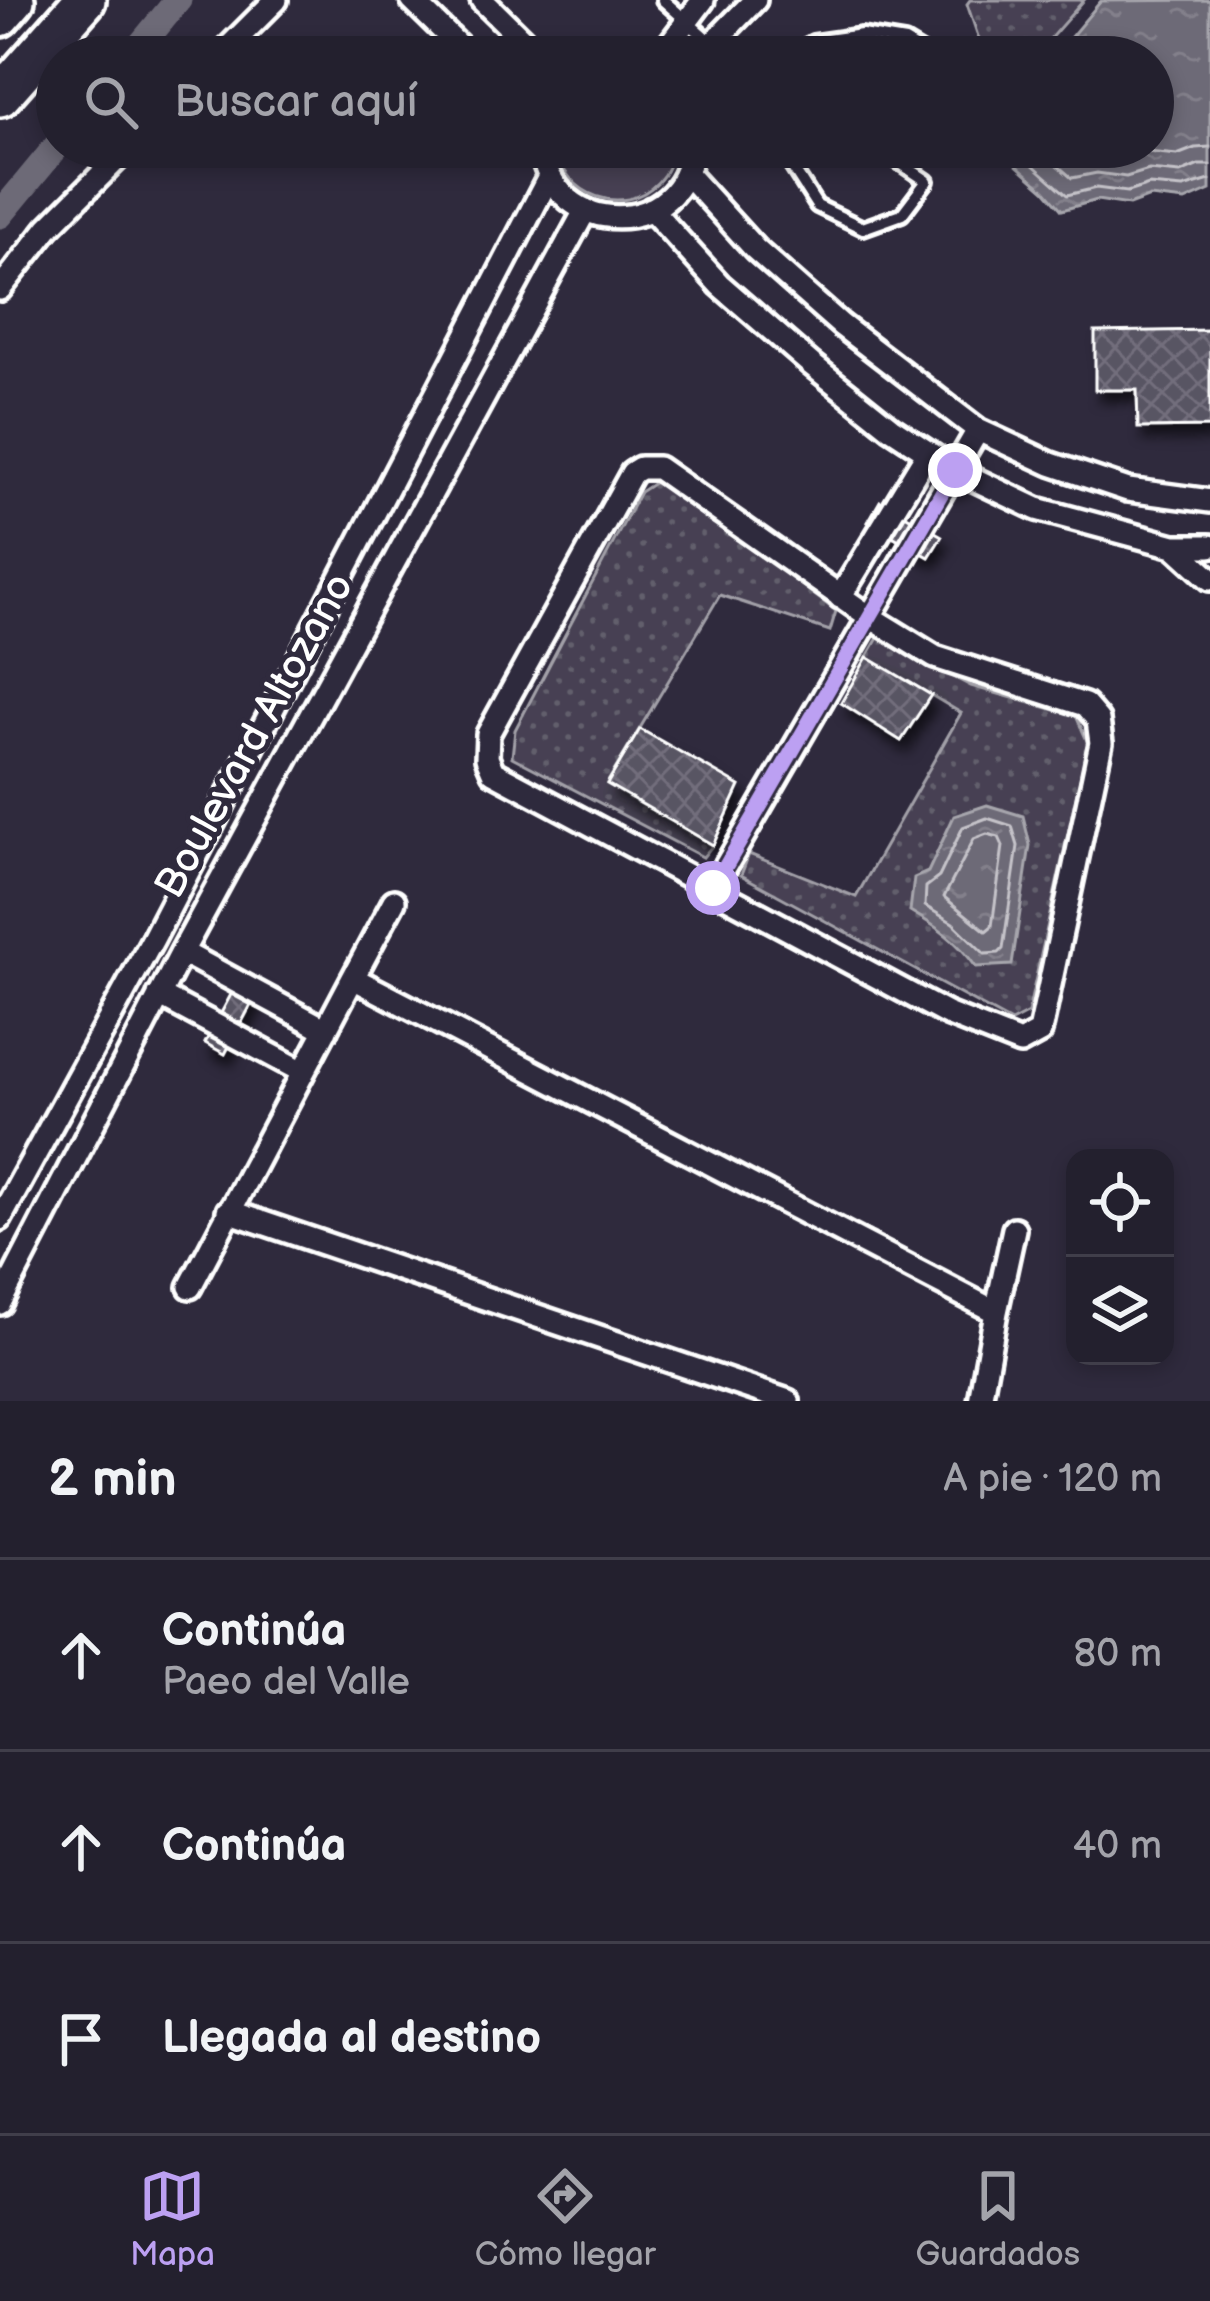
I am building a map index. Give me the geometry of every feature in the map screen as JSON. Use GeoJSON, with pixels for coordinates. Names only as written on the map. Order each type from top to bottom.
{"type":"FeatureCollection","features":[{"type":"Feature","properties":{"kind":"highway"},"geometry":{"type":"LineString","coordinates":[[0,16],[14,0]]}},
{"type":"Feature","properties":{"kind":"highway"},"geometry":{"type":"LineString","coordinates":[[53,36],[85,0]]}},
{"type":"Feature","properties":{"kind":"highway"},"geometry":{"type":"LineString","coordinates":[[0,96],[36,55]]}},
{"type":"Feature","properties":{"kind":"street"},"geometry":{"type":"LineString","coordinates":[[240,36],[276,0]]}},
{"type":"Feature","properties":{"kind":"street"},"geometry":{"type":"LineString","coordinates":[[412,0],[449,36]]}},
{"type":"Feature","properties":{"kind":"street"},"geometry":{"type":"LineString","coordinates":[[482,0],[519,36]]}},
{"type":"Feature","properties":{"kind":"street"},"geometry":{"type":"LineString","coordinates":[[676,36],[703,0]]}},
{"type":"Feature","properties":{"kind":"street"},"geometry":{"type":"LineString","coordinates":[[727,36],[755,0]]}},
{"type":"Feature","properties":{"kind":"street"},"geometry":{"type":"LineString","coordinates":[[0,289],[48,228],[108,168]]}},
{"type":"Feature","properties":{"kind":"street"},"geometry":{"type":"LineString","coordinates":[[547,168],[558,191],[585,211],[619,218],[651,209],[677,188],[687,168]]}},
{"type":"Feature","properties":{"kind":"street"},"geometry":{"type":"LineString","coordinates":[[686,173],[755,249],[857,337],[978,430],[1051,464],[1128,490],[1210,501]]}},
{"type":"Feature","properties":{"kind":"street","name":"Boulevard Altozano"},"geometry":{"type":"LineString","coordinates":[[0,1219],[153,939],[549,176]]}},
{"type":"Feature","properties":{"kind":"street"},"geometry":{"type":"LineString","coordinates":[[651,209],[719,285],[875,415],[955,470],[1037,509],[1174,546],[1210,546]]}},
{"type":"Feature","properties":{"kind":"street","name":"Boulevard Altozano"},"geometry":{"type":"LineString","coordinates":[[0,1303],[182,952],[585,211]]}},
{"type":"Feature","properties":{"kind":"street"},"geometry":{"type":"LineString","coordinates":[[713,888],[978,430]]}},
{"type":"Feature","properties":{"kind":"street"},"geometry":{"type":"LineString","coordinates":[[840,597],[928,452]]}},
{"type":"Feature","properties":{"kind":"street"},"geometry":{"type":"LineString","coordinates":[[658,467],[840,597],[935,657],[1085,705],[1098,720],[1101,743],[1040,1032],[1020,1043],[947,1014],[493,772],[487,758],[488,734],[632,473],[640,468],[658,467]]}},
{"type":"Feature","properties":{"kind":"street"},"geometry":{"type":"LineString","coordinates":[[1174,546],[1210,579]]}},
{"type":"Feature","properties":{"kind":"street"},"geometry":{"type":"LineString","coordinates":[[190,1287],[394,901]]}},
{"type":"Feature","properties":{"kind":"street"},"geometry":{"type":"LineString","coordinates":[[182,952],[326,1030]]}},
{"type":"Feature","properties":{"kind":"street"},"geometry":{"type":"LineString","coordinates":[[353,977],[996,1312]]}},
{"type":"Feature","properties":{"kind":"street"},"geometry":{"type":"LineString","coordinates":[[159,995],[303,1072]]}},
{"type":"Feature","properties":{"kind":"street"},"geometry":{"type":"LineString","coordinates":[[228,1211],[788,1401]]}},
{"type":"Feature","properties":{"kind":"street"},"geometry":{"type":"LineString","coordinates":[[980,1401],[1014,1229]]}},
{"type":"Feature","properties":{"kind":"lane"},"geometry":{"type":"LineString","coordinates":[[664,0],[702,36]]}},
{"type":"Feature","properties":{"kind":"lane"},"geometry":{"type":"LineString","coordinates":[[793,168],[817,206],[863,228],[902,214],[927,181],[908,168]]}},
{"type":"Feature","properties":{"kind":"shaded area"},"geometry":{"type":"Polygon","coordinates":[[[970,0],[1084,0],[1052,36],[978,36],[967,4],[970,0]]]}},
{"type":"Feature","properties":{"kind":"shaded area"},"geometry":{"type":"Polygon","coordinates":[[[564,168],[668,168],[644,193],[628,199],[596,196],[564,168]]]}},
{"type":"Feature","properties":{"kind":"shaded area"},"geometry":{"type":"Polygon","coordinates":[[[660,479],[836,611],[830,631],[720,595],[607,783],[713,845],[703,857],[512,757],[515,730],[640,492],[660,479]]]}},
{"type":"Feature","properties":{"kind":"shaded area"},"geometry":{"type":"Polygon","coordinates":[[[878,638],[971,686],[1076,716],[1088,743],[1028,1013],[1011,1022],[741,875],[749,854],[856,897],[961,713],[867,657],[878,638]]]}},
{"type":"Feature","properties":{"kind":"water"},"geometry":{"type":"Polygon","coordinates":[[[1210,0],[1210,190],[1185,201],[1150,197],[1129,205],[1097,200],[1062,210],[1020,168],[1174,168],[1174,36],[1072,36],[1101,1],[1210,0]]]}},
{"type":"Feature","properties":{"kind":"water"},"geometry":{"type":"Polygon","coordinates":[[[987,805],[1023,816],[1030,845],[1012,965],[976,967],[946,935],[910,911],[914,878],[928,872],[954,816],[987,805]]]}},
{"type":"Feature","properties":{"kind":"building"},"geometry":{"type":"Polygon","coordinates":[[[1210,330],[1210,427],[1138,428],[1137,390],[1095,390],[1095,332],[1210,330]]]}},
{"type":"Feature","properties":{"kind":"building"},"geometry":{"type":"Polygon","coordinates":[[[880,501],[942,536],[929,557],[868,522],[880,501]]]}},
{"type":"Feature","properties":{"kind":"building"},"geometry":{"type":"Polygon","coordinates":[[[867,657],[931,695],[901,741],[841,703],[867,657]]]}},
{"type":"Feature","properties":{"kind":"building"},"geometry":{"type":"Polygon","coordinates":[[[640,729],[740,786],[713,845],[607,784],[640,729]]]}},
{"type":"Feature","properties":{"kind":"building"},"geometry":{"type":"Polygon","coordinates":[[[242,974],[262,984],[225,1054],[205,1043],[242,974]]]}},
{"type":"Feature","properties":{"kind":"waterway"},"geometry":{"type":"LineString","coordinates":[[148,36],[178,0]]}},
{"type":"Feature","properties":{"kind":"waterway"},"geometry":{"type":"LineString","coordinates":[[0,215],[39,168]]}},
{"type":"Feature","properties":{"kind":"route"},"geometry":{"type":"LineString","coordinates":[[713,888],[955,470]]}}]}
